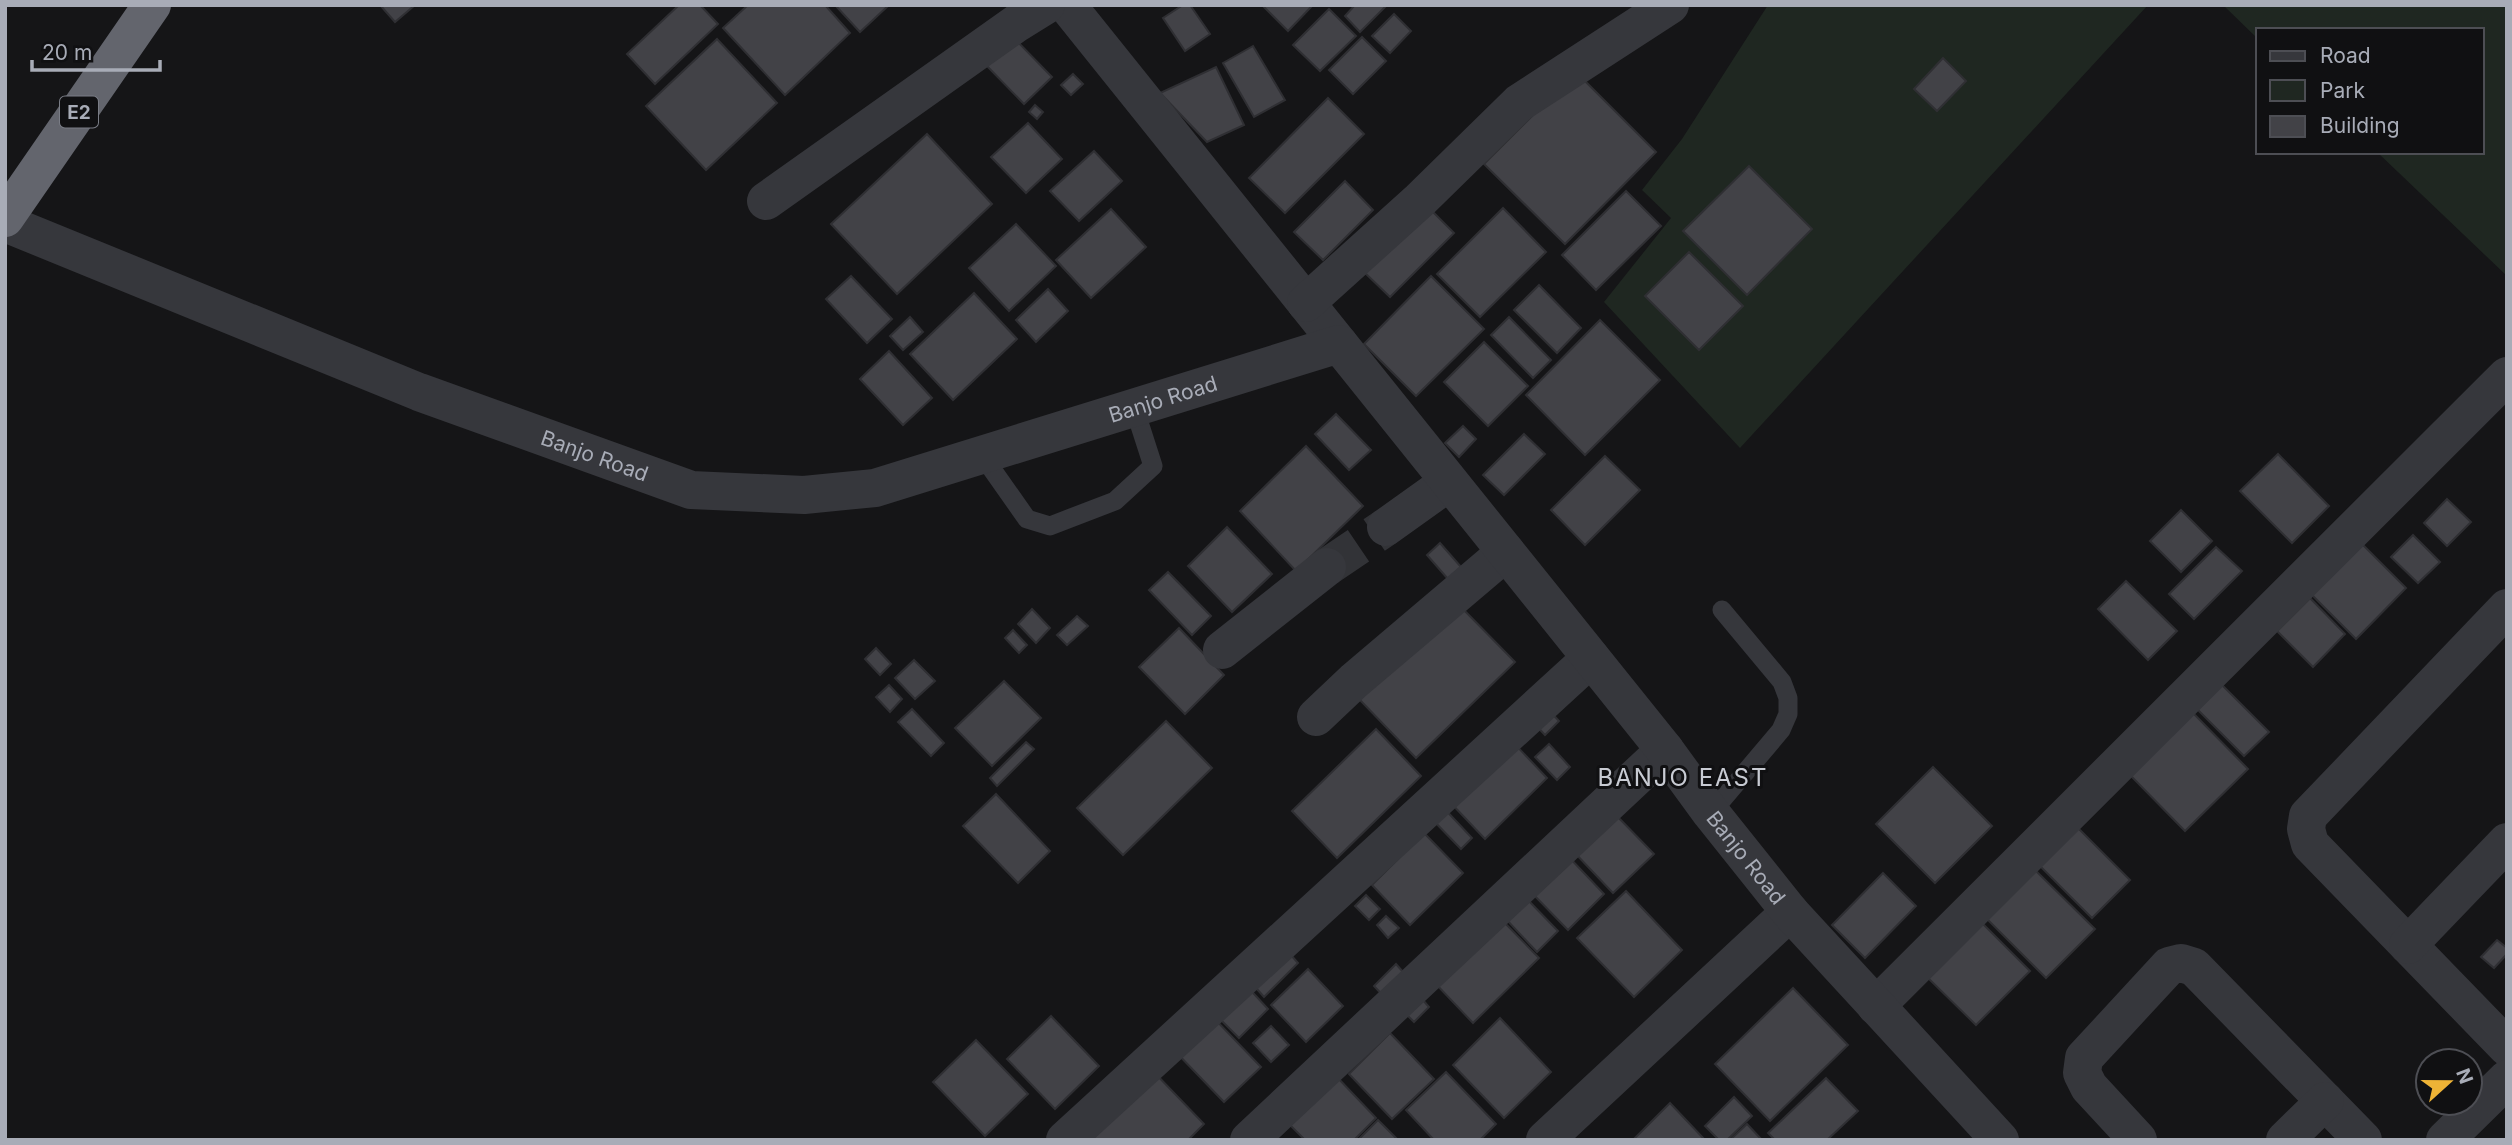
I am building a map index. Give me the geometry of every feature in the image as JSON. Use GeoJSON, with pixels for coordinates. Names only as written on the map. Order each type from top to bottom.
{"type":"FeatureCollection","features":[{"type":"Feature","properties":{"kind":"highway","name":"E2"},"geometry":{"type":"LineString","coordinates":[[5,218],[152,5]]}},
{"type":"Feature","properties":{"kind":"street"},"geometry":{"type":"LineString","coordinates":[[766,201],[1046,5]]}},
{"type":"Feature","properties":{"kind":"street"},"geometry":{"type":"LineString","coordinates":[[1067,5],[1339,344]]}},
{"type":"Feature","properties":{"kind":"street"},"geometry":{"type":"LineString","coordinates":[[1306,303],[1420,200],[1519,103],[1670,5]]}},
{"type":"Feature","properties":{"kind":"street","name":"Banjo Road"},"geometry":{"type":"LineString","coordinates":[[5,223],[419,392],[691,489],[804,495],[875,488],[1339,344],[1665,750],[1790,912],[2000,1140]]}},
{"type":"Feature","properties":{"kind":"street"},"geometry":{"type":"LineString","coordinates":[[1877,1006],[2507,376]]}},
{"type":"Feature","properties":{"kind":"street"},"geometry":{"type":"LineString","coordinates":[[1386,527],[1450,482]]}},
{"type":"Feature","properties":{"kind":"street"},"geometry":{"type":"LineString","coordinates":[[1316,717],[1354,681],[1506,552]]}},
{"type":"Feature","properties":{"kind":"street"},"geometry":{"type":"LineString","coordinates":[[1222,650],[1327,567]]}},
{"type":"Feature","properties":{"kind":"street"},"geometry":{"type":"LineString","coordinates":[[2507,608],[2308,817],[2306,829],[2310,844],[2507,1047]]}},
{"type":"Feature","properties":{"kind":"street"},"geometry":{"type":"LineString","coordinates":[[1065,1140],[1591,658]]}},
{"type":"Feature","properties":{"kind":"street"},"geometry":{"type":"LineString","coordinates":[[1249,1140],[1665,750]]}},
{"type":"Feature","properties":{"kind":"street"},"geometry":{"type":"LineString","coordinates":[[2408,944],[2507,842]]}},
{"type":"Feature","properties":{"kind":"street"},"geometry":{"type":"LineString","coordinates":[[1545,1140],[1790,912]]}},
{"type":"Feature","properties":{"kind":"street"},"geometry":{"type":"LineString","coordinates":[[2138,1140],[2089,1087],[2082,1073],[2084,1058],[2169,966],[2181,963],[2194,967],[2363,1140]]}},
{"type":"Feature","properties":{"kind":"street"},"geometry":{"type":"LineString","coordinates":[[2445,1140],[2507,1079]]}},
{"type":"Feature","properties":{"kind":"street"},"geometry":{"type":"LineString","coordinates":[[2285,1140],[2325,1101]]}},
{"type":"Feature","properties":{"kind":"lane"},"geometry":{"type":"LineString","coordinates":[[982,455],[1027,519],[1050,526],[1115,500],[1153,466],[1135,407]]}},
{"type":"Feature","properties":{"kind":"lane"},"geometry":{"type":"LineString","coordinates":[[1711,813],[1781,730],[1788,713],[1788,698],[1782,682],[1722,610]]}},
{"type":"Feature","properties":{"kind":"green space"},"geometry":{"type":"Polygon","coordinates":[[[1768,5],[2148,5],[1740,448],[1604,302],[1671,218],[1642,190],[1682,139],[1768,5]]]}},
{"type":"Feature","properties":{"kind":"green space"},"geometry":{"type":"Polygon","coordinates":[[[2223,5],[2507,5],[2507,276],[2379,154],[2484,154],[2484,28],[2256,28],[2256,37],[2223,5]]]}},
{"type":"Feature","properties":{"kind":"building"},"geometry":{"type":"Polygon","coordinates":[[[380,5],[415,5],[395,22],[380,5]]]}},
{"type":"Feature","properties":{"kind":"building"},"geometry":{"type":"Polygon","coordinates":[[[679,5],[700,5],[718,24],[655,84],[627,54],[679,5]]]}},
{"type":"Feature","properties":{"kind":"building"},"geometry":{"type":"Polygon","coordinates":[[[748,5],[825,5],[850,33],[785,95],[723,28],[748,5]]]}},
{"type":"Feature","properties":{"kind":"building"},"geometry":{"type":"Polygon","coordinates":[[[835,5],[889,5],[860,32],[835,5]]]}},
{"type":"Feature","properties":{"kind":"building"},"geometry":{"type":"Polygon","coordinates":[[[1183,5],[1190,5],[1210,34],[1185,51],[1163,18],[1183,5]]]}},
{"type":"Feature","properties":{"kind":"building"},"geometry":{"type":"Polygon","coordinates":[[[1262,5],[1313,5],[1288,31],[1262,5]]]}},
{"type":"Feature","properties":{"kind":"building"},"geometry":{"type":"Polygon","coordinates":[[[1355,5],[1387,5],[1360,32],[1345,16],[1355,5]]]}},
{"type":"Feature","properties":{"kind":"building"},"geometry":{"type":"Polygon","coordinates":[[[1329,9],[1356,36],[1320,71],[1293,45],[1329,9]]]}},
{"type":"Feature","properties":{"kind":"building"},"geometry":{"type":"Polygon","coordinates":[[[1394,14],[1411,31],[1390,53],[1372,36],[1394,14]]]}},
{"type":"Feature","properties":{"kind":"building"},"geometry":{"type":"Polygon","coordinates":[[[1012,36],[1052,77],[1024,104],[984,63],[1012,36]]]}},
{"type":"Feature","properties":{"kind":"building"},"geometry":{"type":"Polygon","coordinates":[[[1362,37],[1386,61],[1353,94],[1329,70],[1362,37]]]}},
{"type":"Feature","properties":{"kind":"building"},"geometry":{"type":"Polygon","coordinates":[[[717,39],[777,103],[706,170],[646,106],[717,39]]]}},
{"type":"Feature","properties":{"kind":"building"},"geometry":{"type":"Polygon","coordinates":[[[1253,46],[1285,100],[1254,117],[1223,63],[1253,46]]]}},
{"type":"Feature","properties":{"kind":"building"},"geometry":{"type":"Polygon","coordinates":[[[1943,58],[1966,81],[1937,111],[1914,89],[1943,58]]]}},
{"type":"Feature","properties":{"kind":"building"},"geometry":{"type":"Polygon","coordinates":[[[1216,67],[1244,125],[1207,142],[1160,93],[1216,67]]]}},
{"type":"Feature","properties":{"kind":"building"},"geometry":{"type":"Polygon","coordinates":[[[1576,72],[1656,152],[1565,244],[1484,164],[1576,72]]]}},
{"type":"Feature","properties":{"kind":"building"},"geometry":{"type":"Polygon","coordinates":[[[1073,74],[1083,84],[1071,95],[1061,85],[1073,74]]]}},
{"type":"Feature","properties":{"kind":"building"},"geometry":{"type":"Polygon","coordinates":[[[1328,98],[1364,134],[1285,213],[1249,178],[1328,98]]]}},
{"type":"Feature","properties":{"kind":"building"},"geometry":{"type":"Polygon","coordinates":[[[1035,105],[1043,112],[1037,119],[1029,112],[1035,105]]]}},
{"type":"Feature","properties":{"kind":"building"},"geometry":{"type":"Polygon","coordinates":[[[1028,123],[1062,159],[1026,193],[991,157],[1028,123]]]}},
{"type":"Feature","properties":{"kind":"building"},"geometry":{"type":"Polygon","coordinates":[[[927,134],[992,204],[897,294],[831,224],[927,134]]]}},
{"type":"Feature","properties":{"kind":"building"},"geometry":{"type":"Polygon","coordinates":[[[1094,151],[1122,181],[1079,221],[1050,191],[1094,151]]]}},
{"type":"Feature","properties":{"kind":"building"},"geometry":{"type":"Polygon","coordinates":[[[1749,166],[1812,229],[1747,295],[1683,231],[1749,166]]]}},
{"type":"Feature","properties":{"kind":"building"},"geometry":{"type":"Polygon","coordinates":[[[1345,181],[1373,210],[1323,260],[1294,232],[1345,181]]]}},
{"type":"Feature","properties":{"kind":"building"},"geometry":{"type":"Polygon","coordinates":[[[1626,191],[1661,226],[1596,290],[1562,255],[1626,191]]]}},
{"type":"Feature","properties":{"kind":"building"},"geometry":{"type":"Polygon","coordinates":[[[1427,206],[1454,233],[1390,297],[1363,271],[1427,206]]]}},
{"type":"Feature","properties":{"kind":"building"},"geometry":{"type":"Polygon","coordinates":[[[1503,208],[1546,252],[1480,317],[1437,274],[1503,208]]]}},
{"type":"Feature","properties":{"kind":"building"},"geometry":{"type":"Polygon","coordinates":[[[1111,209],[1146,247],[1091,298],[1056,260],[1111,209]]]}},
{"type":"Feature","properties":{"kind":"building"},"geometry":{"type":"Polygon","coordinates":[[[1016,224],[1056,266],[1009,311],[969,268],[1016,224]]]}},
{"type":"Feature","properties":{"kind":"building"},"geometry":{"type":"Polygon","coordinates":[[[1689,252],[1743,306],[1699,350],[1645,296],[1689,252]]]}},
{"type":"Feature","properties":{"kind":"building"},"geometry":{"type":"Polygon","coordinates":[[[851,276],[892,319],[867,343],[826,299],[851,276]]]}},
{"type":"Feature","properties":{"kind":"building"},"geometry":{"type":"Polygon","coordinates":[[[1431,276],[1484,329],[1416,396],[1364,344],[1431,276]]]}},
{"type":"Feature","properties":{"kind":"building"},"geometry":{"type":"Polygon","coordinates":[[[1539,285],[1581,328],[1557,353],[1514,310],[1539,285]]]}},
{"type":"Feature","properties":{"kind":"building"},"geometry":{"type":"Polygon","coordinates":[[[1048,289],[1068,311],[1036,342],[1016,320],[1048,289]]]}},
{"type":"Feature","properties":{"kind":"building"},"geometry":{"type":"Polygon","coordinates":[[[974,293],[1017,339],[953,400],[910,354],[974,293]]]}},
{"type":"Feature","properties":{"kind":"building"},"geometry":{"type":"Polygon","coordinates":[[[910,317],[923,332],[903,350],[890,336],[910,317]]]}},
{"type":"Feature","properties":{"kind":"building"},"geometry":{"type":"Polygon","coordinates":[[[1509,317],[1551,360],[1533,378],[1491,335],[1509,317]]]}},
{"type":"Feature","properties":{"kind":"building"},"geometry":{"type":"Polygon","coordinates":[[[1600,320],[1660,380],[1585,455],[1526,395],[1600,320]]]}},
{"type":"Feature","properties":{"kind":"building"},"geometry":{"type":"Polygon","coordinates":[[[1484,342],[1528,386],[1488,426],[1444,382],[1484,342]]]}},
{"type":"Feature","properties":{"kind":"building"},"geometry":{"type":"Polygon","coordinates":[[[889,351],[932,398],[903,425],[860,379],[889,351]]]}},
{"type":"Feature","properties":{"kind":"building"},"geometry":{"type":"Polygon","coordinates":[[[1336,414],[1371,450],[1349,470],[1315,434],[1336,414]]]}},
{"type":"Feature","properties":{"kind":"building"},"geometry":{"type":"Polygon","coordinates":[[[1463,426],[1476,439],[1459,457],[1445,443],[1463,426]]]}},
{"type":"Feature","properties":{"kind":"building"},"geometry":{"type":"Polygon","coordinates":[[[1524,434],[1545,454],[1504,495],[1483,475],[1524,434]]]}},
{"type":"Feature","properties":{"kind":"building"},"geometry":{"type":"Polygon","coordinates":[[[1306,446],[1363,506],[1296,571],[1240,511],[1306,446]]]}},
{"type":"Feature","properties":{"kind":"building"},"geometry":{"type":"Polygon","coordinates":[[[2278,454],[2329,506],[2292,543],[2240,491],[2278,454]]]}},
{"type":"Feature","properties":{"kind":"building"},"geometry":{"type":"Polygon","coordinates":[[[1605,456],[1640,490],[1585,545],[1551,510],[1605,456]]]}},
{"type":"Feature","properties":{"kind":"building"},"geometry":{"type":"Polygon","coordinates":[[[2447,499],[2471,522],[2447,546],[2424,523],[2447,499]]]}},
{"type":"Feature","properties":{"kind":"building"},"geometry":{"type":"Polygon","coordinates":[[[2181,510],[2212,541],[2181,572],[2150,541],[2181,510]]]}},
{"type":"Feature","properties":{"kind":"building"},"geometry":{"type":"Polygon","coordinates":[[[1227,527],[1272,574],[1232,612],[1188,566],[1227,527]]]}},
{"type":"Feature","properties":{"kind":"building"},"geometry":{"type":"Polygon","coordinates":[[[2413,535],[2440,562],[2418,583],[2391,557],[2413,535]]]}},
{"type":"Feature","properties":{"kind":"building"},"geometry":{"type":"Polygon","coordinates":[[[2358,540],[2406,588],[2356,639],[2307,590],[2358,540]]]}},
{"type":"Feature","properties":{"kind":"building"},"geometry":{"type":"Polygon","coordinates":[[[1440,543],[1461,567],[1448,579],[1427,555],[1440,543]]]}},
{"type":"Feature","properties":{"kind":"building"},"geometry":{"type":"Polygon","coordinates":[[[2216,547],[2242,571],[2194,619],[2169,594],[2216,547]]]}},
{"type":"Feature","properties":{"kind":"building"},"geometry":{"type":"Polygon","coordinates":[[[1168,572],[1211,616],[1192,635],[1149,590],[1168,572]]]}},
{"type":"Feature","properties":{"kind":"building"},"geometry":{"type":"Polygon","coordinates":[[[2126,581],[2177,631],[2148,660],[2098,609],[2126,581]]]}},
{"type":"Feature","properties":{"kind":"building"},"geometry":{"type":"Polygon","coordinates":[[[2310,598],[2345,634],[2313,667],[2277,631],[2310,598]]]}},
{"type":"Feature","properties":{"kind":"building"},"geometry":{"type":"Polygon","coordinates":[[[1457,603],[1515,662],[1416,758],[1359,699],[1457,603]]]}},
{"type":"Feature","properties":{"kind":"building"},"geometry":{"type":"Polygon","coordinates":[[[1032,609],[1050,628],[1036,643],[1018,624],[1032,609]]]}},
{"type":"Feature","properties":{"kind":"building"},"geometry":{"type":"Polygon","coordinates":[[[1077,616],[1088,626],[1067,645],[1057,635],[1077,616]]]}},
{"type":"Feature","properties":{"kind":"building"},"geometry":{"type":"Polygon","coordinates":[[[1179,628],[1224,675],[1185,714],[1139,667],[1179,628]]]}},
{"type":"Feature","properties":{"kind":"building"},"geometry":{"type":"Polygon","coordinates":[[[1013,630],[1027,645],[1019,653],[1005,638],[1013,630]]]}},
{"type":"Feature","properties":{"kind":"building"},"geometry":{"type":"Polygon","coordinates":[[[876,648],[891,664],[880,675],[865,659],[876,648]]]}},
{"type":"Feature","properties":{"kind":"building"},"geometry":{"type":"Polygon","coordinates":[[[914,660],[935,681],[915,699],[895,678],[914,660]]]}},
{"type":"Feature","properties":{"kind":"building"},"geometry":{"type":"Polygon","coordinates":[[[1004,681],[1041,718],[992,766],[955,728],[1004,681]]]}},
{"type":"Feature","properties":{"kind":"building"},"geometry":{"type":"Polygon","coordinates":[[[2221,684],[2269,732],[2244,756],[2196,708],[2221,684]]]}},
{"type":"Feature","properties":{"kind":"building"},"geometry":{"type":"Polygon","coordinates":[[[889,685],[902,699],[890,712],[876,697],[889,685]]]}},
{"type":"Feature","properties":{"kind":"building"},"geometry":{"type":"Polygon","coordinates":[[[1544,705],[1559,721],[1545,735],[1530,719],[1544,705]]]}},
{"type":"Feature","properties":{"kind":"building"},"geometry":{"type":"Polygon","coordinates":[[[912,709],[944,743],[931,756],[898,722],[912,709]]]}},
{"type":"Feature","properties":{"kind":"building"},"geometry":{"type":"Polygon","coordinates":[[[2193,713],[2248,769],[2185,831],[2131,776],[2193,713]]]}},
{"type":"Feature","properties":{"kind":"building"},"geometry":{"type":"Polygon","coordinates":[[[1166,721],[1212,768],[1123,855],[1077,808],[1166,721]]]}},
{"type":"Feature","properties":{"kind":"building"},"geometry":{"type":"Polygon","coordinates":[[[1376,729],[1421,776],[1337,858],[1292,811],[1376,729]]]}},
{"type":"Feature","properties":{"kind":"building"},"geometry":{"type":"Polygon","coordinates":[[[1509,738],[1547,778],[1485,839],[1447,799],[1509,738]]]}},
{"type":"Feature","properties":{"kind":"building"},"geometry":{"type":"Polygon","coordinates":[[[1026,742],[1034,749],[997,786],[990,778],[1026,742]]]}},
{"type":"Feature","properties":{"kind":"building"},"geometry":{"type":"Polygon","coordinates":[[[1549,744],[1570,767],[1557,780],[1535,757],[1549,744]]]}},
{"type":"Feature","properties":{"kind":"building"},"geometry":{"type":"Polygon","coordinates":[[[1933,767],[1992,826],[1935,883],[1876,824],[1933,767]]]}},
{"type":"Feature","properties":{"kind":"building"},"geometry":{"type":"Polygon","coordinates":[[[996,794],[1050,851],[1018,883],[963,826],[996,794]]]}},
{"type":"Feature","properties":{"kind":"building"},"geometry":{"type":"Polygon","coordinates":[[[1439,803],[1472,838],[1461,849],[1427,814],[1439,803]]]}},
{"type":"Feature","properties":{"kind":"building"},"geometry":{"type":"Polygon","coordinates":[[[1612,811],[1654,854],[1613,893],[1572,850],[1612,811]]]}},
{"type":"Feature","properties":{"kind":"building"},"geometry":{"type":"Polygon","coordinates":[[[2077,827],[2130,880],[2092,918],[2039,865],[2077,827]]]}},
{"type":"Feature","properties":{"kind":"building"},"geometry":{"type":"Polygon","coordinates":[[[1424,833],[1463,873],[1410,925],[1372,885],[1424,833]]]}},
{"type":"Feature","properties":{"kind":"building"},"geometry":{"type":"Polygon","coordinates":[[[1565,853],[1604,894],[1568,930],[1528,889],[1565,853]]]}},
{"type":"Feature","properties":{"kind":"building"},"geometry":{"type":"Polygon","coordinates":[[[2033,868],[2095,929],[2046,978],[1985,917],[2033,868]]]}},
{"type":"Feature","properties":{"kind":"building"},"geometry":{"type":"Polygon","coordinates":[[[1883,873],[1916,906],[1865,958],[1832,925],[1883,873]]]}},
{"type":"Feature","properties":{"kind":"building"},"geometry":{"type":"Polygon","coordinates":[[[1626,891],[1682,950],[1634,997],[1577,938],[1626,891]]]}},
{"type":"Feature","properties":{"kind":"building"},"geometry":{"type":"Polygon","coordinates":[[[1366,895],[1380,909],[1369,920],[1355,906],[1366,895]]]}},
{"type":"Feature","properties":{"kind":"building"},"geometry":{"type":"Polygon","coordinates":[[[1525,897],[1558,931],[1537,952],[1504,917],[1525,897]]]}},
{"type":"Feature","properties":{"kind":"building"},"geometry":{"type":"Polygon","coordinates":[[[1386,916],[1399,928],[1388,938],[1377,925],[1386,916]]]}},
{"type":"Feature","properties":{"kind":"building"},"geometry":{"type":"Polygon","coordinates":[[[1498,916],[1539,958],[1473,1023],[1433,981],[1498,916]]]}},
{"type":"Feature","properties":{"kind":"building"},"geometry":{"type":"Polygon","coordinates":[[[1980,921],[2030,971],[1976,1025],[1926,976],[1980,921]]]}},
{"type":"Feature","properties":{"kind":"building"},"geometry":{"type":"Polygon","coordinates":[[[2497,940],[2507,948],[2507,954],[2494,968],[2481,957],[2497,940]]]}},
{"type":"Feature","properties":{"kind":"building"},"geometry":{"type":"Polygon","coordinates":[[[1283,946],[1298,963],[1264,997],[1248,979],[1283,946]]]}},
{"type":"Feature","properties":{"kind":"building"},"geometry":{"type":"Polygon","coordinates":[[[1396,964],[1411,981],[1389,1002],[1374,986],[1396,964]]]}},
{"type":"Feature","properties":{"kind":"building"},"geometry":{"type":"Polygon","coordinates":[[[1308,969],[1343,1006],[1306,1042],[1271,1005],[1308,969]]]}},
{"type":"Feature","properties":{"kind":"building"},"geometry":{"type":"Polygon","coordinates":[[[1242,981],[1268,1009],[1239,1038],[1212,1011],[1242,981]]]}},
{"type":"Feature","properties":{"kind":"building"},"geometry":{"type":"Polygon","coordinates":[[[1793,988],[1848,1045],[1770,1121],[1715,1064],[1793,988]]]}},
{"type":"Feature","properties":{"kind":"building"},"geometry":{"type":"Polygon","coordinates":[[[1422,999],[1429,1007],[1414,1022],[1406,1014],[1422,999]]]}},
{"type":"Feature","properties":{"kind":"building"},"geometry":{"type":"Polygon","coordinates":[[[1208,1012],[1261,1067],[1224,1102],[1171,1047],[1208,1012]]]}},
{"type":"Feature","properties":{"kind":"building"},"geometry":{"type":"Polygon","coordinates":[[[1051,1016],[1099,1066],[1055,1109],[1007,1059],[1051,1016]]]}},
{"type":"Feature","properties":{"kind":"building"},"geometry":{"type":"Polygon","coordinates":[[[1500,1018],[1551,1072],[1504,1118],[1453,1065],[1500,1018]]]}},
{"type":"Feature","properties":{"kind":"building"},"geometry":{"type":"Polygon","coordinates":[[[1271,1026],[1289,1045],[1271,1062],[1253,1043],[1271,1026]]]}},
{"type":"Feature","properties":{"kind":"building"},"geometry":{"type":"Polygon","coordinates":[[[1390,1033],[1434,1079],[1392,1119],[1349,1074],[1390,1033]]]}},
{"type":"Feature","properties":{"kind":"building"},"geometry":{"type":"Polygon","coordinates":[[[976,1040],[1028,1094],[985,1136],[933,1082],[976,1040]]]}},
{"type":"Feature","properties":{"kind":"building"},"geometry":{"type":"Polygon","coordinates":[[[1149,1067],[1204,1124],[1188,1140],[1096,1140],[1086,1129],[1149,1067]]]}},
{"type":"Feature","properties":{"kind":"building"},"geometry":{"type":"Polygon","coordinates":[[[1446,1072],[1496,1124],[1480,1140],[1434,1140],[1406,1110],[1446,1072]]]}},
{"type":"Feature","properties":{"kind":"building"},"geometry":{"type":"Polygon","coordinates":[[[1335,1075],[1376,1118],[1354,1140],[1305,1140],[1287,1122],[1335,1075]]]}},
{"type":"Feature","properties":{"kind":"building"},"geometry":{"type":"Polygon","coordinates":[[[1826,1078],[1858,1111],[1827,1140],[1775,1140],[1768,1133],[1826,1078]]]}},
{"type":"Feature","properties":{"kind":"building"},"geometry":{"type":"Polygon","coordinates":[[[1734,1097],[1752,1116],[1727,1140],[1719,1140],[1705,1126],[1734,1097]]]}},
{"type":"Feature","properties":{"kind":"building"},"geometry":{"type":"Polygon","coordinates":[[[1670,1103],[1705,1140],[1633,1140],[1670,1103]]]}},
{"type":"Feature","properties":{"kind":"building"},"geometry":{"type":"Polygon","coordinates":[[[1378,1120],[1398,1140],[1358,1140],[1378,1120]]]}},
{"type":"Feature","properties":{"kind":"building"},"geometry":{"type":"Polygon","coordinates":[[[1747,1124],[1762,1140],[1730,1140],[1747,1124]]]}},
{"type":"Feature","properties":{"kind":"tunnel"},"geometry":{"type":"LineString","coordinates":[[1327,567],[1386,527]]}},
{"type":"Feature","properties":{"kind":"district","name":"BANJO EAST"},"geometry":{"type":"Point","coordinates":[1683,777]}}]}
